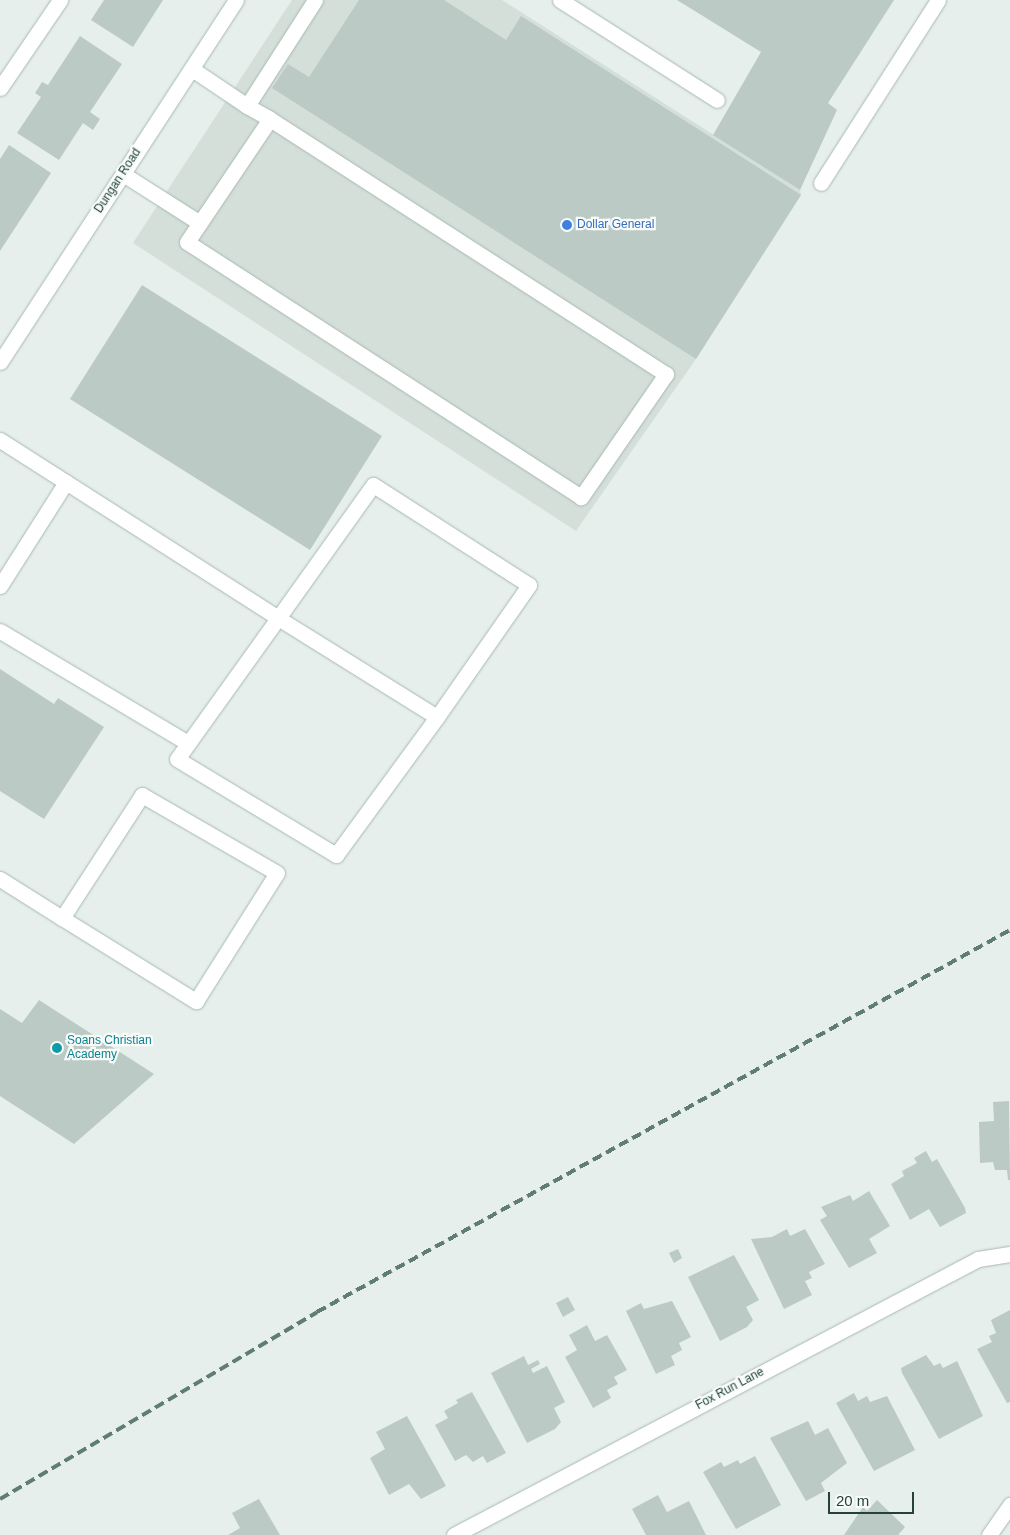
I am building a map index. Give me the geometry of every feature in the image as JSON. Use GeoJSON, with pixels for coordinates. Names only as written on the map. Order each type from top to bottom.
{"type":"FeatureCollection","features":[{"type":"Feature","properties":{"kind":"street"},"geometry":{"type":"LineString","coordinates":[[0,88],[60,0]]}},
{"type":"Feature","properties":{"kind":"street","name":"Dungan Road"},"geometry":{"type":"LineString","coordinates":[[0,362],[236,0]]}},
{"type":"Feature","properties":{"kind":"street"},"geometry":{"type":"LineString","coordinates":[[248,106],[315,0]]}},
{"type":"Feature","properties":{"kind":"street"},"geometry":{"type":"LineString","coordinates":[[560,0],[717,100]]}},
{"type":"Feature","properties":{"kind":"street"},"geometry":{"type":"LineString","coordinates":[[821,183],[938,0]]}},
{"type":"Feature","properties":{"kind":"street"},"geometry":{"type":"LineString","coordinates":[[192,69],[248,106],[270,119],[666,374],[581,498],[187,242],[270,119]]}},
{"type":"Feature","properties":{"kind":"street"},"geometry":{"type":"LineString","coordinates":[[123,174],[200,222]]}},
{"type":"Feature","properties":{"kind":"street"},"geometry":{"type":"LineString","coordinates":[[0,440],[278,618],[437,717]]}},
{"type":"Feature","properties":{"kind":"street"},"geometry":{"type":"LineString","coordinates":[[0,586],[66,482]]}},
{"type":"Feature","properties":{"kind":"street"},"geometry":{"type":"LineString","coordinates":[[373,485],[529,585],[437,717],[336,855],[177,759],[373,485]]}},
{"type":"Feature","properties":{"kind":"street"},"geometry":{"type":"LineString","coordinates":[[0,631],[188,743]]}},
{"type":"Feature","properties":{"kind":"street"},"geometry":{"type":"LineString","coordinates":[[0,879],[62,918],[196,1002],[277,874],[142,795],[62,918]]}},
{"type":"Feature","properties":{"kind":"street","name":"Fox Run Lane"},"geometry":{"type":"LineString","coordinates":[[454,1535],[978,1259],[1010,1254]]}},
{"type":"Feature","properties":{"kind":"street"},"geometry":{"type":"LineString","coordinates":[[989,1535],[1010,1505]]}},
{"type":"Feature","properties":{"kind":"shaded area"},"geometry":{"type":"Polygon","coordinates":[[[292,0],[502,0],[800,190],[801,195],[696,359],[576,531],[133,243],[292,0]]]}},
{"type":"Feature","properties":{"kind":"building"},"geometry":{"type":"Polygon","coordinates":[[[104,0],[163,0],[133,47],[91,20],[104,0]]]}},
{"type":"Feature","properties":{"kind":"building"},"geometry":{"type":"Polygon","coordinates":[[[359,0],[444,0],[506,40],[521,16],[801,195],[696,359],[272,88],[288,64],[309,77],[359,0]]]}},
{"type":"Feature","properties":{"kind":"building"},"geometry":{"type":"Polygon","coordinates":[[[677,0],[894,0],[828,103],[837,110],[800,190],[713,135],[761,52],[677,0]]]}},
{"type":"Feature","properties":{"kind":"building"},"geometry":{"type":"Polygon","coordinates":[[[80,36],[122,64],[90,112],[100,119],[93,130],[83,123],[59,160],[17,133],[41,97],[35,93],[42,82],[48,85],[80,36]]]}},
{"type":"Feature","properties":{"kind":"building"},"geometry":{"type":"Polygon","coordinates":[[[9,145],[51,173],[0,251],[0,159],[9,145]]]}},
{"type":"Feature","properties":{"kind":"building"},"geometry":{"type":"Polygon","coordinates":[[[142,285],[382,436],[310,550],[70,399],[142,285]]]}},
{"type":"Feature","properties":{"kind":"building"},"geometry":{"type":"Polygon","coordinates":[[[0,669],[54,704],[58,698],[104,727],[44,819],[0,791],[0,669]]]}},
{"type":"Feature","properties":{"kind":"building","name":"Soans Christian Academy"},"geometry":{"type":"Polygon","coordinates":[[[39,1000],[154,1074],[74,1144],[0,1096],[0,1009],[22,1023],[39,1000]]]}},
{"type":"Feature","properties":{"kind":"building"},"geometry":{"type":"Polygon","coordinates":[[[1009,1101],[1010,1180],[1008,1180],[1007,1170],[995,1170],[993,1162],[980,1163],[979,1122],[994,1121],[993,1102],[1009,1101]]]}},
{"type":"Feature","properties":{"kind":"building"},"geometry":{"type":"Polygon","coordinates":[[[926,1151],[932,1162],[937,1159],[966,1213],[940,1227],[929,1209],[910,1220],[891,1184],[904,1176],[902,1171],[917,1163],[914,1158],[926,1151]]]}},
{"type":"Feature","properties":{"kind":"building"},"geometry":{"type":"Polygon","coordinates":[[[869,1191],[890,1226],[869,1239],[877,1253],[849,1268],[820,1220],[827,1216],[821,1207],[850,1195],[853,1201],[869,1191]]]}},
{"type":"Feature","properties":{"kind":"building"},"geometry":{"type":"Polygon","coordinates":[[[787,1229],[790,1236],[805,1229],[825,1264],[809,1272],[812,1278],[805,1281],[812,1295],[784,1309],[751,1239],[772,1237],[787,1229]]]}},
{"type":"Feature","properties":{"kind":"building"},"geometry":{"type":"Polygon","coordinates":[[[678,1249],[682,1258],[674,1263],[669,1253],[678,1249]]]}},
{"type":"Feature","properties":{"kind":"building"},"geometry":{"type":"Polygon","coordinates":[[[734,1255],[759,1300],[746,1307],[753,1320],[747,1327],[720,1341],[688,1277],[734,1255]]]}},
{"type":"Feature","properties":{"kind":"building"},"geometry":{"type":"Polygon","coordinates":[[[568,1297],[575,1310],[563,1317],[556,1303],[568,1297]]]}},
{"type":"Feature","properties":{"kind":"building"},"geometry":{"type":"Polygon","coordinates":[[[672,1301],[691,1337],[679,1343],[682,1350],[671,1356],[675,1365],[656,1374],[626,1311],[641,1303],[644,1309],[672,1301]]]}},
{"type":"Feature","properties":{"kind":"building"},"geometry":{"type":"Polygon","coordinates":[[[1010,1310],[1010,1402],[1007,1403],[977,1349],[992,1342],[989,1336],[996,1333],[991,1320],[1010,1310]]]}},
{"type":"Feature","properties":{"kind":"building"},"geometry":{"type":"Polygon","coordinates":[[[587,1325],[595,1341],[607,1335],[627,1370],[614,1377],[618,1384],[607,1390],[611,1398],[593,1408],[565,1357],[577,1350],[569,1335],[587,1325]]]}},
{"type":"Feature","properties":{"kind":"building"},"geometry":{"type":"Polygon","coordinates":[[[926,1355],[934,1366],[940,1363],[943,1368],[957,1361],[983,1416],[939,1439],[901,1368],[926,1355]]]}},
{"type":"Feature","properties":{"kind":"building"},"geometry":{"type":"Polygon","coordinates":[[[524,1356],[528,1365],[538,1360],[540,1364],[531,1369],[533,1373],[547,1366],[565,1402],[554,1408],[561,1422],[555,1429],[527,1443],[491,1373],[524,1356]]]}},
{"type":"Feature","properties":{"kind":"building"},"geometry":{"type":"Polygon","coordinates":[[[472,1392],[506,1453],[487,1463],[483,1456],[473,1462],[466,1455],[455,1461],[435,1425],[448,1418],[444,1411],[458,1403],[456,1400],[472,1392]]]}},
{"type":"Feature","properties":{"kind":"building"},"geometry":{"type":"Polygon","coordinates":[[[854,1393],[858,1401],[867,1396],[870,1402],[887,1396],[915,1450],[874,1471],[836,1403],[854,1393]]]}},
{"type":"Feature","properties":{"kind":"building"},"geometry":{"type":"Polygon","coordinates":[[[407,1416],[446,1486],[421,1499],[409,1484],[389,1495],[370,1458],[385,1449],[376,1432],[407,1416]]]}},
{"type":"Feature","properties":{"kind":"building"},"geometry":{"type":"Polygon","coordinates":[[[808,1421],[815,1435],[828,1428],[847,1463],[821,1483],[825,1491],[806,1501],[770,1438],[808,1421]]]}},
{"type":"Feature","properties":{"kind":"building"},"geometry":{"type":"Polygon","coordinates":[[[755,1456],[781,1505],[736,1529],[703,1472],[721,1462],[724,1467],[738,1460],[740,1464],[755,1456]]]}},
{"type":"Feature","properties":{"kind":"building"},"geometry":{"type":"Polygon","coordinates":[[[658,1495],[667,1512],[689,1501],[706,1535],[646,1535],[632,1509],[658,1495]]]}},
{"type":"Feature","properties":{"kind":"building"},"geometry":{"type":"Polygon","coordinates":[[[259,1499],[280,1535],[228,1535],[240,1528],[232,1513],[259,1499]]]}},
{"type":"Feature","properties":{"kind":"building"},"geometry":{"type":"Polygon","coordinates":[[[877,1500],[905,1527],[898,1535],[844,1535],[863,1507],[867,1511],[877,1500]]]}},
{"type":"Feature","properties":{"kind":"railway"},"geometry":{"type":"LineString","coordinates":[[0,1499],[317,1312],[1010,930]]}},
{"type":"Feature","properties":{"kind":"place","name":"Dollar General"},"geometry":{"type":"Point","coordinates":[567,225]}},
{"type":"Feature","properties":{"kind":"place","name":"Soans Christian Academy"},"geometry":{"type":"Point","coordinates":[57,1048]}}]}
